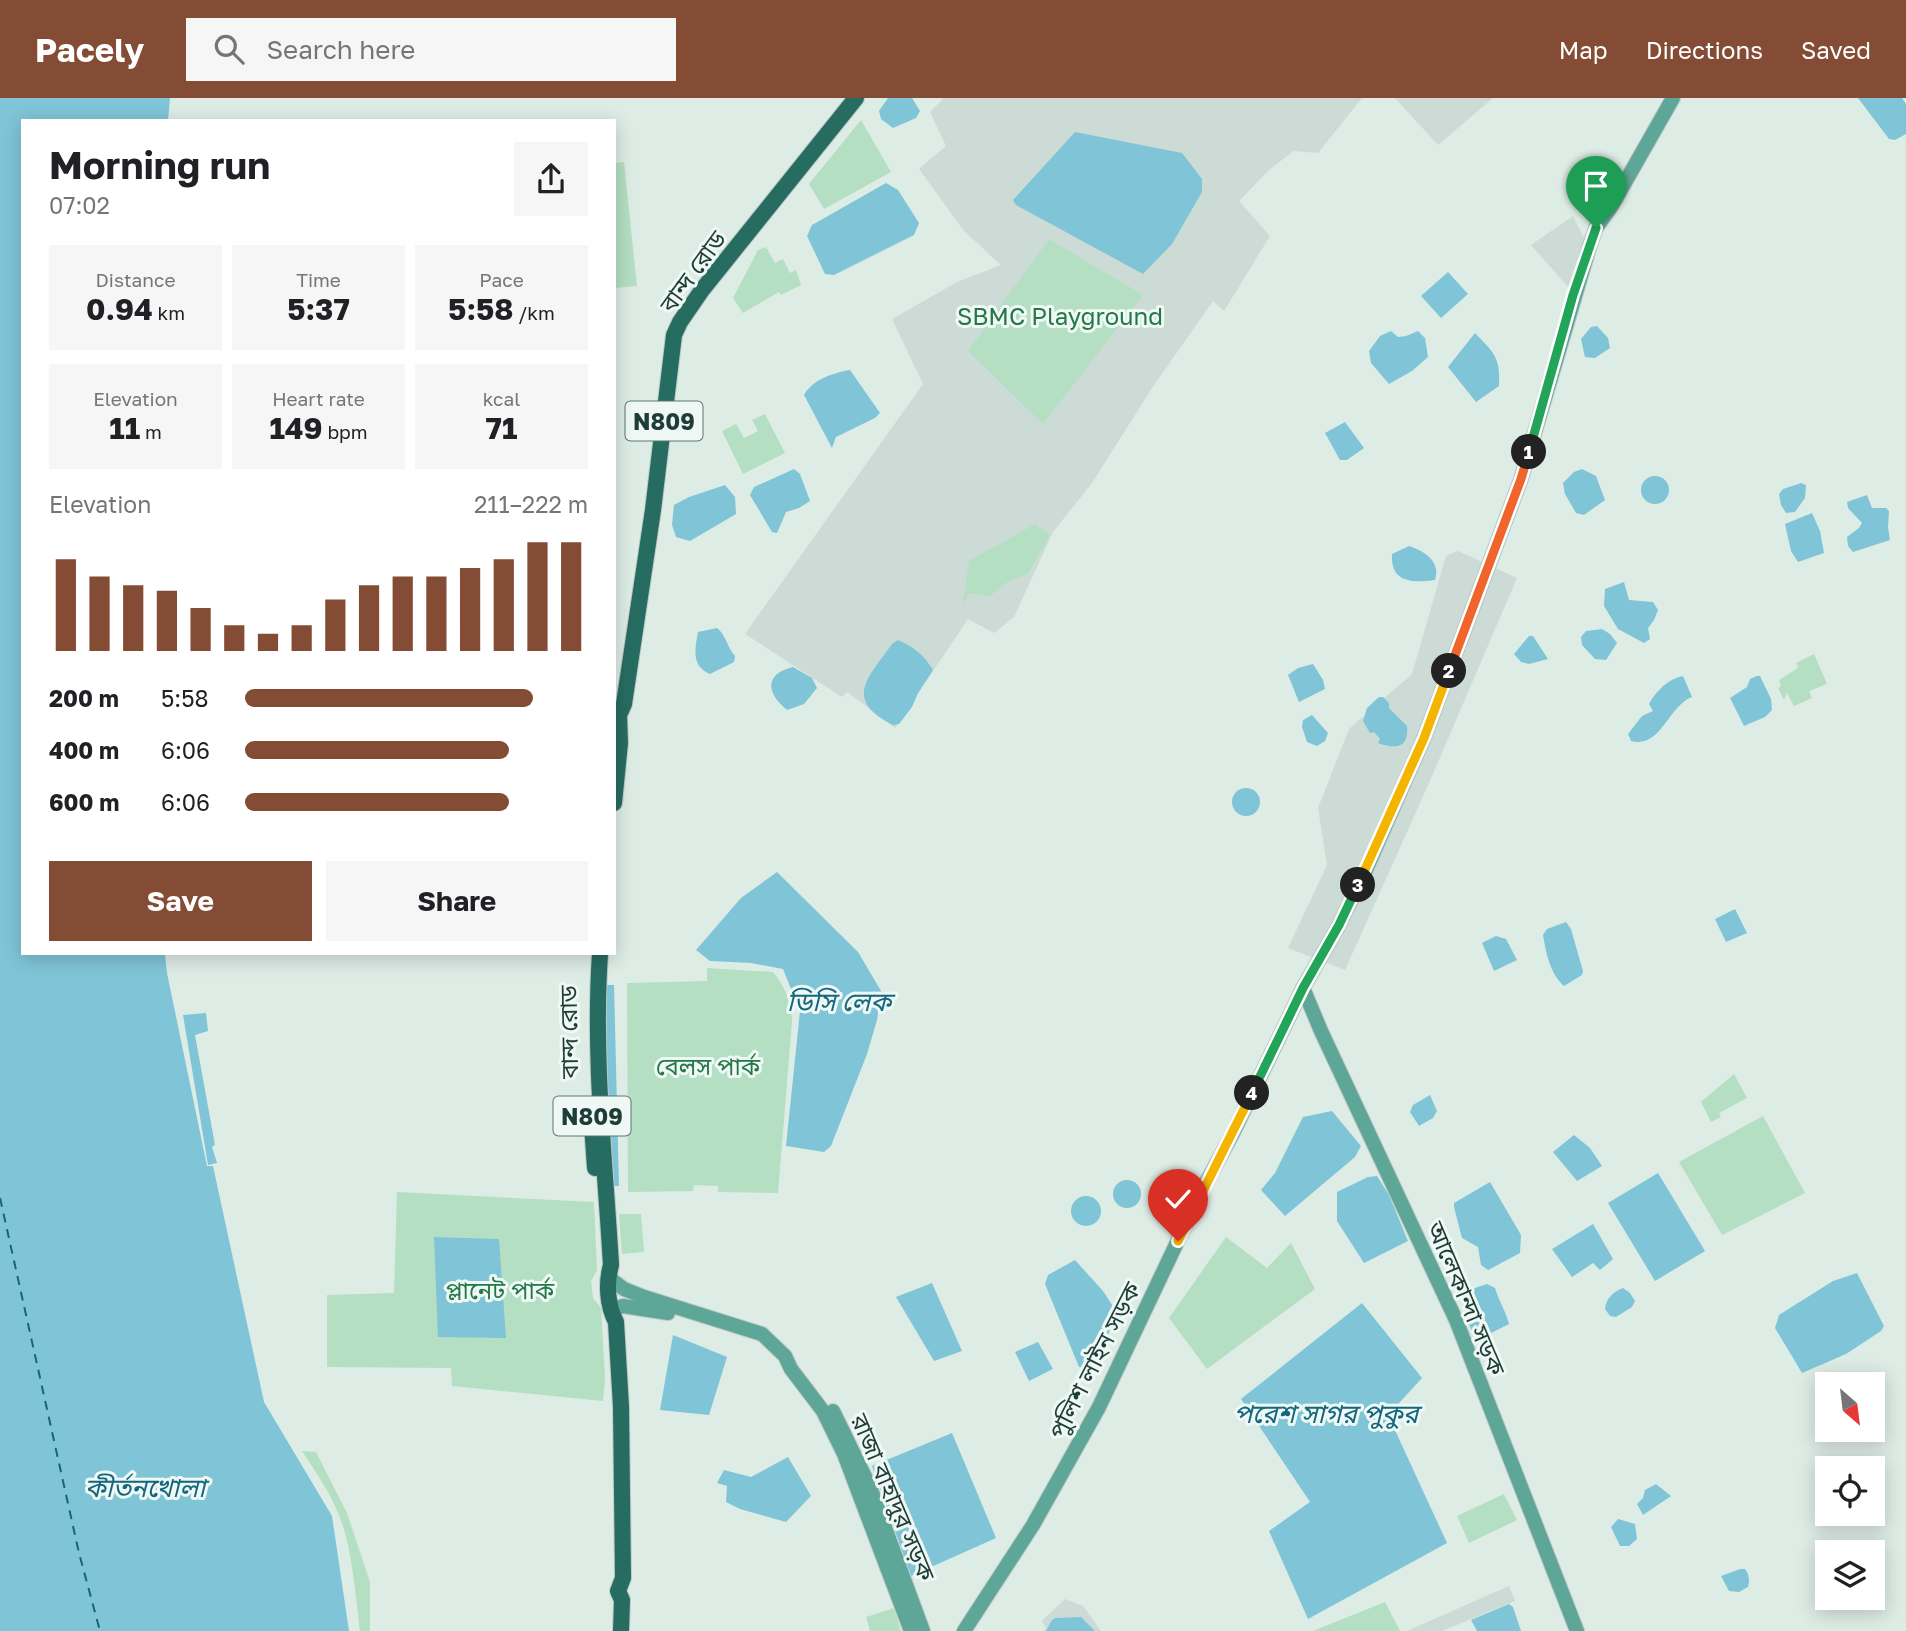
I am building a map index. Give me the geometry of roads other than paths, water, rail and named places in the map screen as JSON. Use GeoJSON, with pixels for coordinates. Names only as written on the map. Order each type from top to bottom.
{"type":"FeatureCollection","features":[{"type":"Feature","properties":{"kind":"highway","name":"বান্দ রোড"},"geometry":{"type":"LineString","coordinates":[[616,783],[620,743],[617,723],[619,704],[668,327],[680,304],[846,98]]}},
{"type":"Feature","properties":{"kind":"highway","name":"বান্দ রোড"},"geometry":{"type":"LineString","coordinates":[[617,723],[624,704],[653,510],[674,335],[702,290],[856,98]]}},
{"type":"Feature","properties":{"kind":"highway","name":"বান্দ রোড"},"geometry":{"type":"LineString","coordinates":[[591,955],[589,989],[593,1140],[603,1267],[608,1277]]}},
{"type":"Feature","properties":{"kind":"highway","name":"বান্দ রোড"},"geometry":{"type":"LineString","coordinates":[[600,955],[600,1087],[611,1265],[608,1277],[610,1310],[616,1322],[621,1407],[623,1578],[613,1600],[612,1631]]}},
{"type":"Feature","properties":{"kind":"highway","name":"বান্দ রোড"},"geometry":{"type":"LineString","coordinates":[[618,1591],[622,1600],[621,1631]]}},
{"type":"Feature","properties":{"kind":"main road","name":"পুলিশ লাইন সড়ক"},"geometry":{"type":"LineString","coordinates":[[964,1631],[1033,1525],[1091,1421],[1200,1194],[1233,1133],[1303,988],[1366,870],[1424,738],[1521,479],[1573,295],[1596,228],[1611,207],[1673,98]]}},
{"type":"Feature","properties":{"kind":"main road","name":"আলেকান্দা সড়ক"},"geometry":{"type":"LineString","coordinates":[[1303,988],[1455,1320],[1577,1631]]}},
{"type":"Feature","properties":{"kind":"main road","name":"রাজা বাহাদুর সড়ক"},"geometry":{"type":"LineString","coordinates":[[608,1277],[624,1289],[644,1297],[762,1334],[806,1373],[827,1400],[844,1430],[870,1487],[923,1631]]}},
{"type":"Feature","properties":{"kind":"main road","name":"রাজা বাহাদুর সড়ক"},"geometry":{"type":"LineString","coordinates":[[610,1310],[623,1306],[661,1310],[756,1342],[769,1342]]}},
{"type":"Feature","properties":{"kind":"main road","name":"রাজা বাহাদুর সড়ক"},"geometry":{"type":"LineString","coordinates":[[785,1356],[791,1369],[822,1411],[844,1454],[911,1631]]}},
{"type":"Feature","properties":{"kind":"water","name":"কীর্তনখোলা"},"geometry":{"type":"Polygon","coordinates":[[[0,98],[170,98],[168,119],[21,119],[21,955],[165,955],[207,1166],[213,1166],[264,1402],[332,1516],[349,1631],[0,1631],[0,98]]]}},
{"type":"Feature","properties":{"kind":"water"},"geometry":{"type":"Polygon","coordinates":[[[888,98],[912,98],[920,111],[916,118],[893,128],[881,119],[879,111],[888,98]]]}},
{"type":"Feature","properties":{"kind":"water"},"geometry":{"type":"Polygon","coordinates":[[[1858,98],[1902,98],[1906,104],[1906,134],[1895,140],[1889,139],[1858,98]]]}},
{"type":"Feature","properties":{"kind":"water"},"geometry":{"type":"Polygon","coordinates":[[[1075,132],[1182,153],[1202,179],[1202,192],[1172,244],[1143,274],[1016,205],[1013,200],[1075,132]]]}},
{"type":"Feature","properties":{"kind":"water"},"geometry":{"type":"Polygon","coordinates":[[[886,183],[898,190],[919,223],[914,235],[834,275],[825,274],[807,236],[812,225],[886,183]]]}},
{"type":"Feature","properties":{"kind":"water"},"geometry":{"type":"Polygon","coordinates":[[[1448,272],[1468,294],[1441,318],[1421,296],[1448,272]]]}},
{"type":"Feature","properties":{"kind":"water"},"geometry":{"type":"Polygon","coordinates":[[[1597,326],[1608,338],[1610,348],[1595,358],[1585,357],[1581,339],[1591,327],[1597,326]]]}},
{"type":"Feature","properties":{"kind":"water"},"geometry":{"type":"Polygon","coordinates":[[[1391,331],[1398,337],[1418,331],[1425,338],[1428,357],[1412,371],[1389,384],[1371,363],[1369,351],[1380,336],[1391,331]]]}},
{"type":"Feature","properties":{"kind":"water"},"geometry":{"type":"Polygon","coordinates":[[[1475,333],[1487,345],[1499,368],[1499,386],[1476,402],[1448,367],[1475,333]]]}},
{"type":"Feature","properties":{"kind":"water"},"geometry":{"type":"Polygon","coordinates":[[[850,370],[880,413],[836,437],[832,448],[804,395],[818,381],[850,370]]]}},
{"type":"Feature","properties":{"kind":"water"},"geometry":{"type":"Polygon","coordinates":[[[1345,422],[1364,448],[1347,460],[1340,460],[1325,433],[1345,422]]]}},
{"type":"Feature","properties":{"kind":"water"},"geometry":{"type":"Polygon","coordinates":[[[794,469],[800,474],[810,501],[786,512],[777,533],[772,532],[750,495],[754,487],[794,469]]]}},
{"type":"Feature","properties":{"kind":"water"},"geometry":{"type":"Polygon","coordinates":[[[1582,469],[1596,476],[1605,500],[1584,515],[1576,513],[1565,494],[1563,483],[1574,472],[1582,469]]]}},
{"type":"Feature","properties":{"kind":"water"},"geometry":{"type":"Polygon","coordinates":[[[1655,476],[1665,480],[1669,490],[1665,500],[1655,504],[1645,500],[1641,490],[1645,480],[1655,476]]]}},
{"type":"Feature","properties":{"kind":"water"},"geometry":{"type":"Polygon","coordinates":[[[1801,483],[1806,485],[1805,498],[1795,512],[1786,513],[1779,494],[1783,489],[1801,483]]]}},
{"type":"Feature","properties":{"kind":"water"},"geometry":{"type":"Polygon","coordinates":[[[725,485],[735,497],[736,514],[690,541],[676,537],[672,525],[674,505],[725,485]]]}},
{"type":"Feature","properties":{"kind":"water"},"geometry":{"type":"Polygon","coordinates":[[[1867,495],[1872,508],[1886,508],[1889,511],[1890,540],[1853,552],[1848,546],[1847,537],[1862,523],[1848,508],[1847,502],[1867,495]]]}},
{"type":"Feature","properties":{"kind":"water"},"geometry":{"type":"Polygon","coordinates":[[[1812,513],[1820,531],[1824,553],[1798,562],[1791,551],[1785,524],[1812,513]]]}},
{"type":"Feature","properties":{"kind":"water"},"geometry":{"type":"Polygon","coordinates":[[[1409,546],[1421,551],[1434,563],[1435,580],[1411,581],[1399,576],[1395,571],[1392,554],[1409,546]]]}},
{"type":"Feature","properties":{"kind":"water"},"geometry":{"type":"Polygon","coordinates":[[[1624,582],[1629,600],[1653,602],[1658,610],[1648,628],[1650,639],[1644,643],[1618,629],[1604,606],[1605,589],[1624,582]]]}},
{"type":"Feature","properties":{"kind":"water"},"geometry":{"type":"Polygon","coordinates":[[[717,628],[735,656],[734,662],[710,674],[697,662],[695,651],[698,632],[717,628]]]}},
{"type":"Feature","properties":{"kind":"water"},"geometry":{"type":"Polygon","coordinates":[[[1602,629],[1617,643],[1606,660],[1595,659],[1582,645],[1581,637],[1586,631],[1602,629]]]}},
{"type":"Feature","properties":{"kind":"water"},"geometry":{"type":"Polygon","coordinates":[[[1529,636],[1533,636],[1548,659],[1529,664],[1521,662],[1514,654],[1529,636]]]}},
{"type":"Feature","properties":{"kind":"water"},"geometry":{"type":"Polygon","coordinates":[[[898,640],[918,652],[933,670],[912,707],[899,724],[893,725],[877,715],[864,697],[869,677],[892,644],[898,640]]]}},
{"type":"Feature","properties":{"kind":"water"},"geometry":{"type":"Polygon","coordinates":[[[1313,664],[1325,689],[1299,702],[1288,675],[1298,668],[1313,664]]]}},
{"type":"Feature","properties":{"kind":"water"},"geometry":{"type":"Polygon","coordinates":[[[793,667],[812,678],[817,688],[804,704],[787,710],[775,697],[771,685],[777,674],[793,667]]]}},
{"type":"Feature","properties":{"kind":"water"},"geometry":{"type":"Polygon","coordinates":[[[1683,676],[1692,697],[1677,709],[1650,739],[1631,741],[1628,734],[1642,716],[1653,711],[1649,704],[1655,695],[1667,683],[1683,676]]]}},
{"type":"Feature","properties":{"kind":"water"},"geometry":{"type":"Polygon","coordinates":[[[1760,676],[1771,699],[1772,710],[1765,717],[1744,726],[1730,698],[1747,687],[1750,679],[1760,676]]]}},
{"type":"Feature","properties":{"kind":"water"},"geometry":{"type":"Polygon","coordinates":[[[1379,697],[1389,703],[1389,708],[1407,726],[1406,739],[1400,745],[1378,743],[1380,739],[1374,732],[1370,733],[1363,721],[1367,708],[1379,697]]]}},
{"type":"Feature","properties":{"kind":"water"},"geometry":{"type":"Polygon","coordinates":[[[1312,715],[1328,733],[1325,741],[1317,746],[1307,742],[1302,727],[1303,720],[1312,715]]]}},
{"type":"Feature","properties":{"kind":"water"},"geometry":{"type":"Polygon","coordinates":[[[1246,788],[1256,792],[1260,802],[1256,812],[1246,816],[1236,812],[1232,802],[1236,792],[1246,788]]]}},
{"type":"Feature","properties":{"kind":"water","name":"ডিসি লেক"},"geometry":{"type":"Polygon","coordinates":[[[777,872],[858,952],[881,991],[877,1020],[867,1054],[831,1146],[824,1152],[786,1146],[800,1011],[783,969],[751,963],[710,961],[696,950],[741,898],[777,872]]]}},
{"type":"Feature","properties":{"kind":"water"},"geometry":{"type":"Polygon","coordinates":[[[1735,909],[1747,933],[1726,942],[1715,919],[1735,909]]]}},
{"type":"Feature","properties":{"kind":"water"},"geometry":{"type":"Polygon","coordinates":[[[1566,922],[1571,929],[1583,971],[1582,975],[1564,986],[1552,969],[1543,935],[1547,929],[1566,922]]]}},
{"type":"Feature","properties":{"kind":"water"},"geometry":{"type":"Polygon","coordinates":[[[1496,936],[1506,939],[1517,960],[1494,971],[1482,943],[1496,936]]]}},
{"type":"Feature","properties":{"kind":"water"},"geometry":{"type":"Polygon","coordinates":[[[603,985],[614,985],[619,1186],[611,1186],[603,985]]]}},
{"type":"Feature","properties":{"kind":"water"},"geometry":{"type":"Polygon","coordinates":[[[206,1013],[208,1031],[195,1035],[215,1145],[212,1147],[217,1163],[208,1165],[183,1015],[206,1013]]]}},
{"type":"Feature","properties":{"kind":"water"},"geometry":{"type":"Polygon","coordinates":[[[1430,1095],[1437,1111],[1433,1118],[1419,1126],[1410,1112],[1413,1105],[1430,1095]]]}},
{"type":"Feature","properties":{"kind":"water"},"geometry":{"type":"Polygon","coordinates":[[[1332,1111],[1361,1146],[1355,1157],[1285,1216],[1261,1190],[1275,1173],[1303,1117],[1332,1111]]]}},
{"type":"Feature","properties":{"kind":"water"},"geometry":{"type":"Polygon","coordinates":[[[1574,1135],[1590,1148],[1602,1166],[1577,1181],[1553,1152],[1574,1135]]]}},
{"type":"Feature","properties":{"kind":"water"},"geometry":{"type":"Polygon","coordinates":[[[1658,1173],[1705,1251],[1655,1281],[1608,1203],[1658,1173]]]}},
{"type":"Feature","properties":{"kind":"water"},"geometry":{"type":"Polygon","coordinates":[[[1377,1176],[1389,1195],[1408,1241],[1364,1263],[1337,1221],[1337,1192],[1368,1177],[1377,1176]]]}},
{"type":"Feature","properties":{"kind":"water"},"geometry":{"type":"Polygon","coordinates":[[[1127,1180],[1137,1184],[1141,1194],[1137,1204],[1127,1208],[1117,1204],[1113,1194],[1117,1184],[1127,1180]]]}},
{"type":"Feature","properties":{"kind":"water"},"geometry":{"type":"Polygon","coordinates":[[[1490,1182],[1521,1235],[1520,1253],[1488,1270],[1481,1265],[1478,1247],[1462,1238],[1454,1203],[1490,1182]]]}},
{"type":"Feature","properties":{"kind":"water"},"geometry":{"type":"Polygon","coordinates":[[[1086,1196],[1097,1200],[1101,1211],[1097,1222],[1086,1226],[1075,1222],[1071,1211],[1075,1200],[1086,1196]]]}},
{"type":"Feature","properties":{"kind":"water"},"geometry":{"type":"Polygon","coordinates":[[[1593,1224],[1613,1259],[1600,1270],[1593,1263],[1572,1277],[1552,1249],[1593,1224]]]}},
{"type":"Feature","properties":{"kind":"water"},"geometry":{"type":"Polygon","coordinates":[[[434,1237],[499,1239],[506,1338],[438,1337],[434,1237]]]}},
{"type":"Feature","properties":{"kind":"water"},"geometry":{"type":"Polygon","coordinates":[[[1075,1260],[1103,1291],[1116,1311],[1105,1341],[1088,1367],[1079,1367],[1045,1284],[1048,1275],[1075,1260]]]}},
{"type":"Feature","properties":{"kind":"water"},"geometry":{"type":"Polygon","coordinates":[[[1857,1273],[1884,1326],[1881,1331],[1846,1354],[1802,1373],[1775,1328],[1779,1315],[1833,1281],[1857,1273]]]}},
{"type":"Feature","properties":{"kind":"water"},"geometry":{"type":"Polygon","coordinates":[[[932,1283],[962,1351],[934,1361],[896,1297],[932,1283]]]}},
{"type":"Feature","properties":{"kind":"water"},"geometry":{"type":"Polygon","coordinates":[[[1487,1284],[1495,1288],[1509,1324],[1489,1334],[1472,1331],[1460,1293],[1487,1284]]]}},
{"type":"Feature","properties":{"kind":"water"},"geometry":{"type":"Polygon","coordinates":[[[1623,1288],[1635,1301],[1632,1307],[1616,1317],[1610,1316],[1605,1309],[1608,1299],[1623,1288]]]}},
{"type":"Feature","properties":{"kind":"water","name":"পরেশ সাগর পুকুর"},"geometry":{"type":"Polygon","coordinates":[[[1362,1303],[1422,1378],[1388,1415],[1447,1543],[1308,1619],[1269,1531],[1310,1502],[1241,1399],[1362,1303]]]}},
{"type":"Feature","properties":{"kind":"water"},"geometry":{"type":"Polygon","coordinates":[[[673,1335],[727,1357],[709,1415],[660,1410],[673,1335]]]}},
{"type":"Feature","properties":{"kind":"water"},"geometry":{"type":"Polygon","coordinates":[[[1038,1342],[1053,1369],[1029,1381],[1015,1352],[1038,1342]]]}},
{"type":"Feature","properties":{"kind":"water"},"geometry":{"type":"Polygon","coordinates":[[[952,1433],[996,1538],[911,1576],[872,1466],[952,1433]]]}},
{"type":"Feature","properties":{"kind":"water"},"geometry":{"type":"Polygon","coordinates":[[[788,1457],[811,1496],[786,1522],[740,1509],[726,1502],[727,1486],[717,1483],[724,1470],[751,1477],[788,1457]]]}},
{"type":"Feature","properties":{"kind":"water"},"geometry":{"type":"Polygon","coordinates":[[[1656,1484],[1671,1496],[1643,1515],[1637,1504],[1643,1498],[1645,1490],[1656,1484]]]}},
{"type":"Feature","properties":{"kind":"water"},"geometry":{"type":"Polygon","coordinates":[[[1618,1519],[1635,1524],[1637,1539],[1629,1546],[1620,1546],[1611,1527],[1618,1519]]]}},
{"type":"Feature","properties":{"kind":"water"},"geometry":{"type":"Polygon","coordinates":[[[1745,1569],[1747,1573],[1748,1587],[1739,1592],[1729,1591],[1721,1576],[1745,1569]]]}},
{"type":"Feature","properties":{"kind":"water"},"geometry":{"type":"Polygon","coordinates":[[[1509,1604],[1513,1607],[1521,1631],[1477,1631],[1471,1620],[1509,1604]]]}},
{"type":"Feature","properties":{"kind":"water"},"geometry":{"type":"Polygon","coordinates":[[[1081,1617],[1095,1631],[1046,1631],[1056,1618],[1081,1617]]]}},
{"type":"Feature","properties":{"kind":"park label","name":"SBMC Playground"},"geometry":{"type":"Point","coordinates":[1060,315]}},
{"type":"Feature","properties":{"kind":"park label","name":"বেলস পার্ক"},"geometry":{"type":"Point","coordinates":[708,1065]}},
{"type":"Feature","properties":{"kind":"park label","name":"প্লানেট পার্ক"},"geometry":{"type":"Point","coordinates":[500,1289]}}]}
